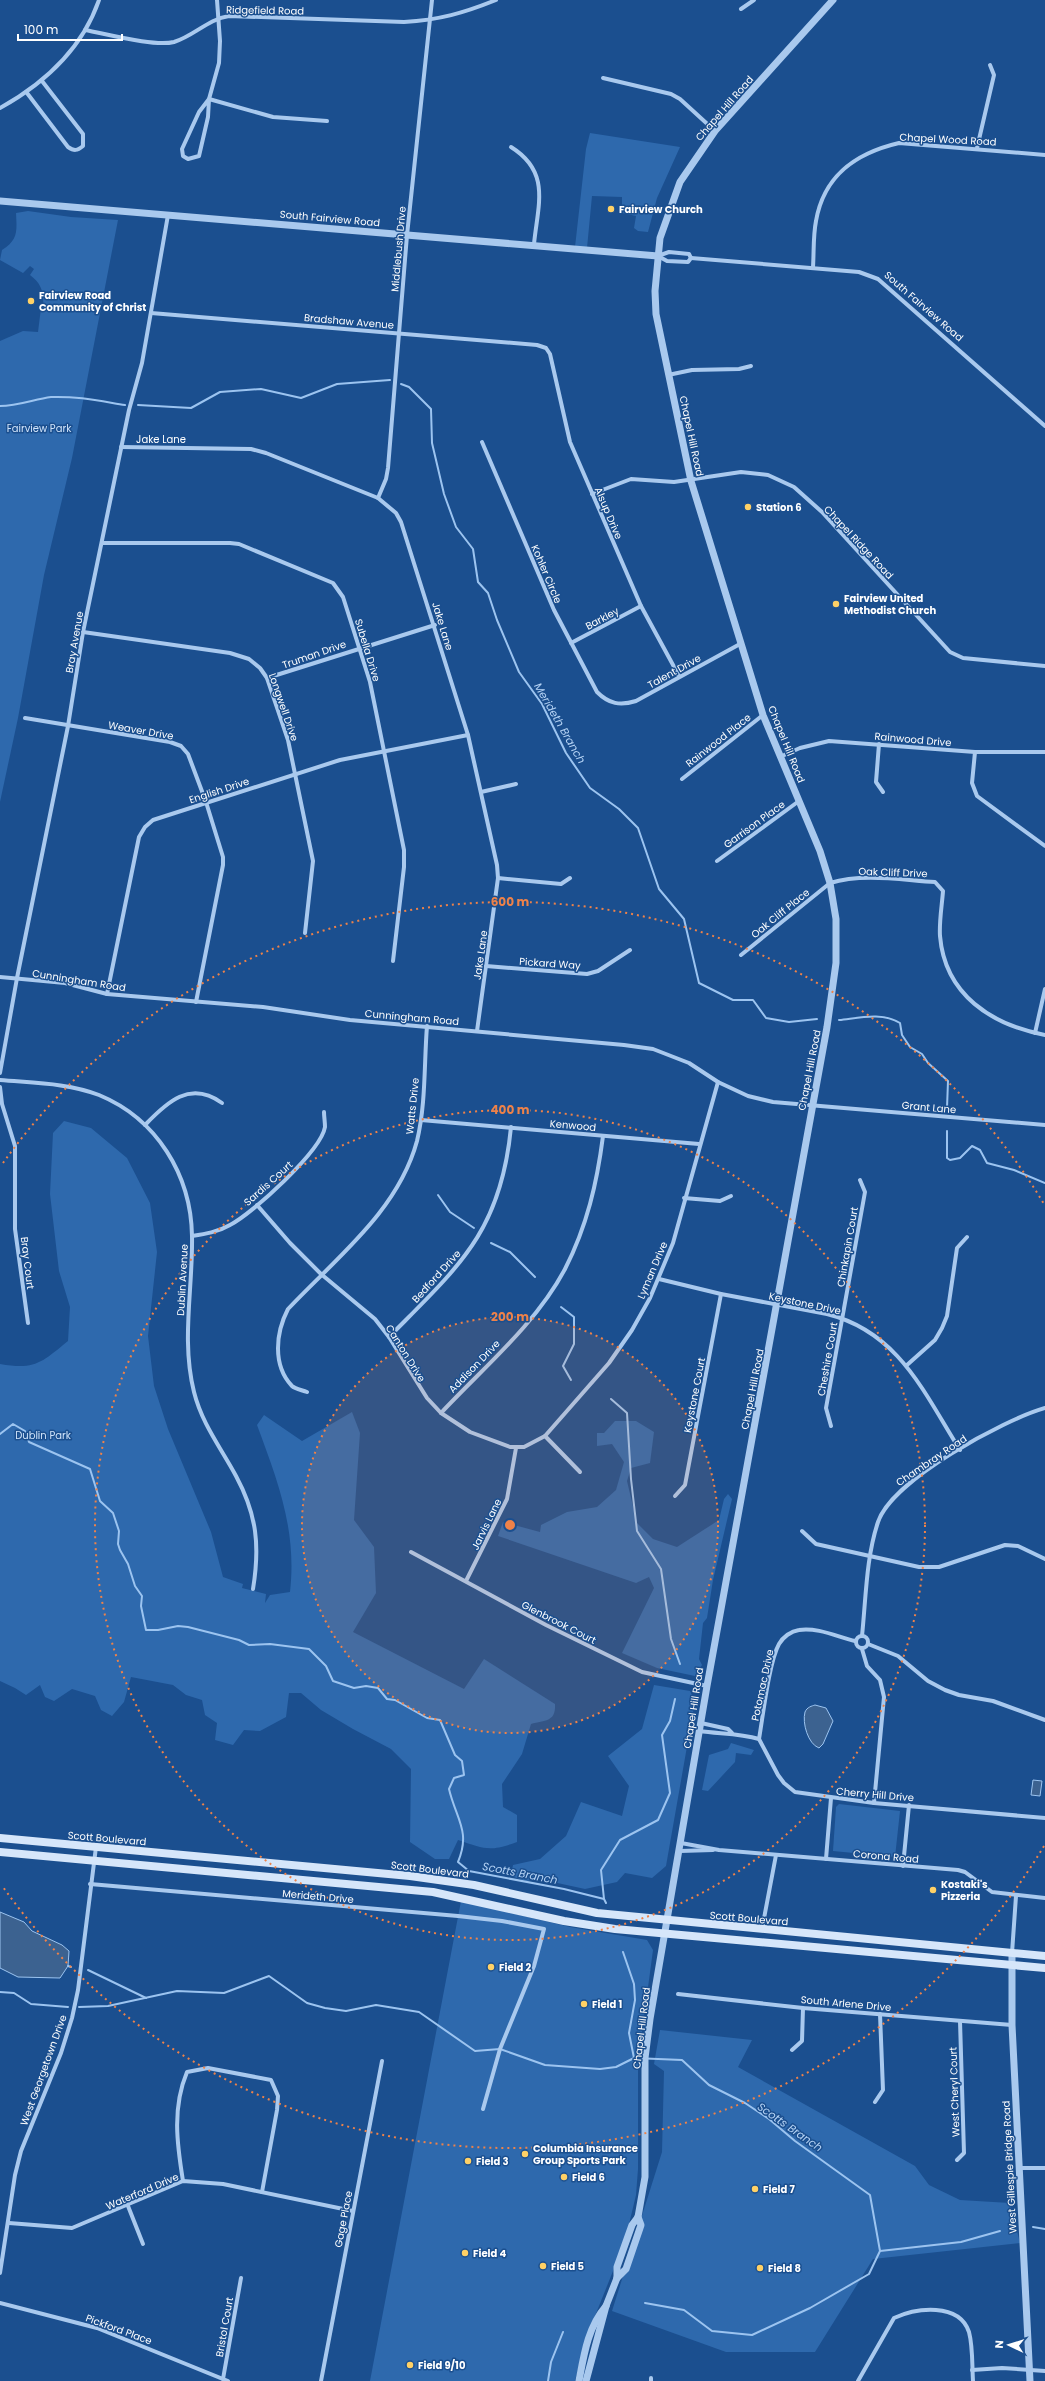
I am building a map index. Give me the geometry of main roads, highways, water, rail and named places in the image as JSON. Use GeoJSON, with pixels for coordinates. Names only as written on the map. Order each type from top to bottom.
{"type":"FeatureCollection","features":[{"type":"Feature","properties":{"kind":"main road","name":"Scott Boulevard"},"geometry":{"type":"LineString","coordinates":[[0,1838],[410,1876],[474,1885],[596,1913],[1045,1956]]}},
{"type":"Feature","properties":{"kind":"main road"},"geometry":{"type":"LineString","coordinates":[[0,1852],[93,1862],[433,1892],[564,1921],[615,1929],[1045,1968]]}},
{"type":"Feature","properties":{"kind":"waterway","name":"Merideth Branch"},"geometry":{"type":"LineString","coordinates":[[138,405],[191,408],[220,392],[261,389],[301,398],[337,384],[390,380]]}},
{"type":"Feature","properties":{"kind":"waterway","name":"Merideth Branch"},"geometry":{"type":"LineString","coordinates":[[401,384],[409,387],[431,409],[432,443],[444,494],[456,527],[473,549],[478,582],[488,593],[497,620],[519,672],[542,704],[566,753],[590,788],[619,809],[638,828],[659,889],[684,919],[699,983],[733,1000],[753,1000],[766,1018],[789,1022],[817,1019]]}},
{"type":"Feature","properties":{"kind":"waterway","name":"Merideth Branch"},"geometry":{"type":"LineString","coordinates":[[0,406],[13,405],[51,397],[70,397],[125,405]]}},
{"type":"Feature","properties":{"kind":"waterway","name":"Merideth Branch"},"geometry":{"type":"LineString","coordinates":[[839,1020],[862,1017],[878,1017],[900,1023],[902,1035],[910,1047],[922,1054],[928,1063],[948,1081],[947,1108]]}},
{"type":"Feature","properties":{"kind":"waterway","name":"Merideth Branch"},"geometry":{"type":"LineString","coordinates":[[947,1131],[947,1158],[950,1160],[960,1158],[972,1146],[980,1150],[987,1163],[1014,1170],[1045,1183]]}},
{"type":"Feature","properties":{"kind":"waterway"},"geometry":{"type":"LineString","coordinates":[[438,1195],[450,1212],[474,1228]]}},
{"type":"Feature","properties":{"kind":"waterway"},"geometry":{"type":"LineString","coordinates":[[491,1243],[510,1252],[535,1277]]}},
{"type":"Feature","properties":{"kind":"waterway"},"geometry":{"type":"LineString","coordinates":[[561,1307],[574,1317],[574,1344],[563,1366],[571,1380]]}},
{"type":"Feature","properties":{"kind":"waterway"},"geometry":{"type":"LineString","coordinates":[[611,1399],[627,1413],[631,1479],[637,1531],[661,1569],[671,1639],[680,1664]]}},
{"type":"Feature","properties":{"kind":"waterway","name":"Scotts Branch"},"geometry":{"type":"LineString","coordinates":[[0,1434],[13,1424],[25,1431],[29,1442],[90,1469],[100,1501],[113,1513],[119,1531],[118,1544],[120,1550],[128,1564],[135,1586],[142,1596],[141,1606],[146,1630],[158,1630],[178,1626],[188,1627],[239,1640],[249,1645],[270,1644],[309,1649],[326,1666],[333,1681],[354,1688],[366,1686],[378,1688],[387,1699],[395,1700],[427,1718],[440,1720],[455,1755],[462,1761],[464,1775],[454,1778],[449,1789],[463,1833],[462,1851],[458,1862],[469,1871],[564,1889],[604,1899],[606,1903]]}},
{"type":"Feature","properties":{"kind":"waterway"},"geometry":{"type":"LineString","coordinates":[[604,1899],[601,1870],[620,1840],[658,1820],[670,1793],[662,1735],[670,1721],[675,1699]]}},
{"type":"Feature","properties":{"kind":"waterway","name":"Scotts Branch"},"geometry":{"type":"LineString","coordinates":[[623,1952],[634,1984],[635,2000],[629,2033],[634,2058],[682,2060],[709,2085],[745,2103],[769,2119],[795,2141],[870,2195],[880,2251],[961,2242],[1000,2231]]}},
{"type":"Feature","properties":{"kind":"waterway"},"geometry":{"type":"LineString","coordinates":[[88,1970],[146,1998]]}},
{"type":"Feature","properties":{"kind":"waterway"},"geometry":{"type":"LineString","coordinates":[[79,2007],[108,2006],[177,1991],[224,1993],[269,1976],[307,2003],[325,2008],[346,2011],[376,2005],[419,2012],[475,2051],[500,2049],[545,2065],[600,2069],[616,2067],[634,2058]]}},
{"type":"Feature","properties":{"kind":"waterway"},"geometry":{"type":"LineString","coordinates":[[0,1992],[14,1993],[31,2004],[68,2007]]}},
{"type":"Feature","properties":{"kind":"waterway","name":"Scotts Branch"},"geometry":{"type":"LineString","coordinates":[[1033,2227],[1045,2229]]}},
{"type":"Feature","properties":{"kind":"waterway"},"geometry":{"type":"LineString","coordinates":[[645,2303],[684,2310],[712,2331],[752,2335],[810,2308],[869,2274],[880,2251]]}},
{"type":"Feature","properties":{"kind":"waterway"},"geometry":{"type":"LineString","coordinates":[[548,2381],[551,2362],[563,2332]]}},
{"type":"Feature","properties":{"kind":"place","name":"Fairview Church"},"geometry":{"type":"Point","coordinates":[611,209]}},
{"type":"Feature","properties":{"kind":"place","name":"Fairview Road Community of Christ"},"geometry":{"type":"Point","coordinates":[31,301]}},
{"type":"Feature","properties":{"kind":"place","name":"Station 6"},"geometry":{"type":"Point","coordinates":[748,507]}},
{"type":"Feature","properties":{"kind":"place","name":"Fairview United Methodist Church"},"geometry":{"type":"Point","coordinates":[836,604]}},
{"type":"Feature","properties":{"kind":"place","name":"Kostaki's Pizzeria"},"geometry":{"type":"Point","coordinates":[933,1890]}},
{"type":"Feature","properties":{"kind":"place","name":"Field 2"},"geometry":{"type":"Point","coordinates":[491,1967]}},
{"type":"Feature","properties":{"kind":"place","name":"Field 1"},"geometry":{"type":"Point","coordinates":[584,2004]}},
{"type":"Feature","properties":{"kind":"place","name":"Columbia Insurance Group Sports Park"},"geometry":{"type":"Point","coordinates":[525,2154]}},
{"type":"Feature","properties":{"kind":"place","name":"Field 3"},"geometry":{"type":"Point","coordinates":[468,2161]}},
{"type":"Feature","properties":{"kind":"place","name":"Field 6"},"geometry":{"type":"Point","coordinates":[564,2177]}},
{"type":"Feature","properties":{"kind":"place","name":"Field 7"},"geometry":{"type":"Point","coordinates":[755,2189]}},
{"type":"Feature","properties":{"kind":"place","name":"Field 4"},"geometry":{"type":"Point","coordinates":[465,2253]}},
{"type":"Feature","properties":{"kind":"place","name":"Field 5"},"geometry":{"type":"Point","coordinates":[543,2266]}},
{"type":"Feature","properties":{"kind":"place","name":"Field 8"},"geometry":{"type":"Point","coordinates":[760,2268]}},
{"type":"Feature","properties":{"kind":"place","name":"Field 9/10"},"geometry":{"type":"Point","coordinates":[410,2365]}},
{"type":"Feature","properties":{"kind":"park label","name":"Fairview Park"},"geometry":{"type":"Point","coordinates":[39,428]}},
{"type":"Feature","properties":{"kind":"park label","name":"Dublin Park"},"geometry":{"type":"Point","coordinates":[43,1435]}}]}
